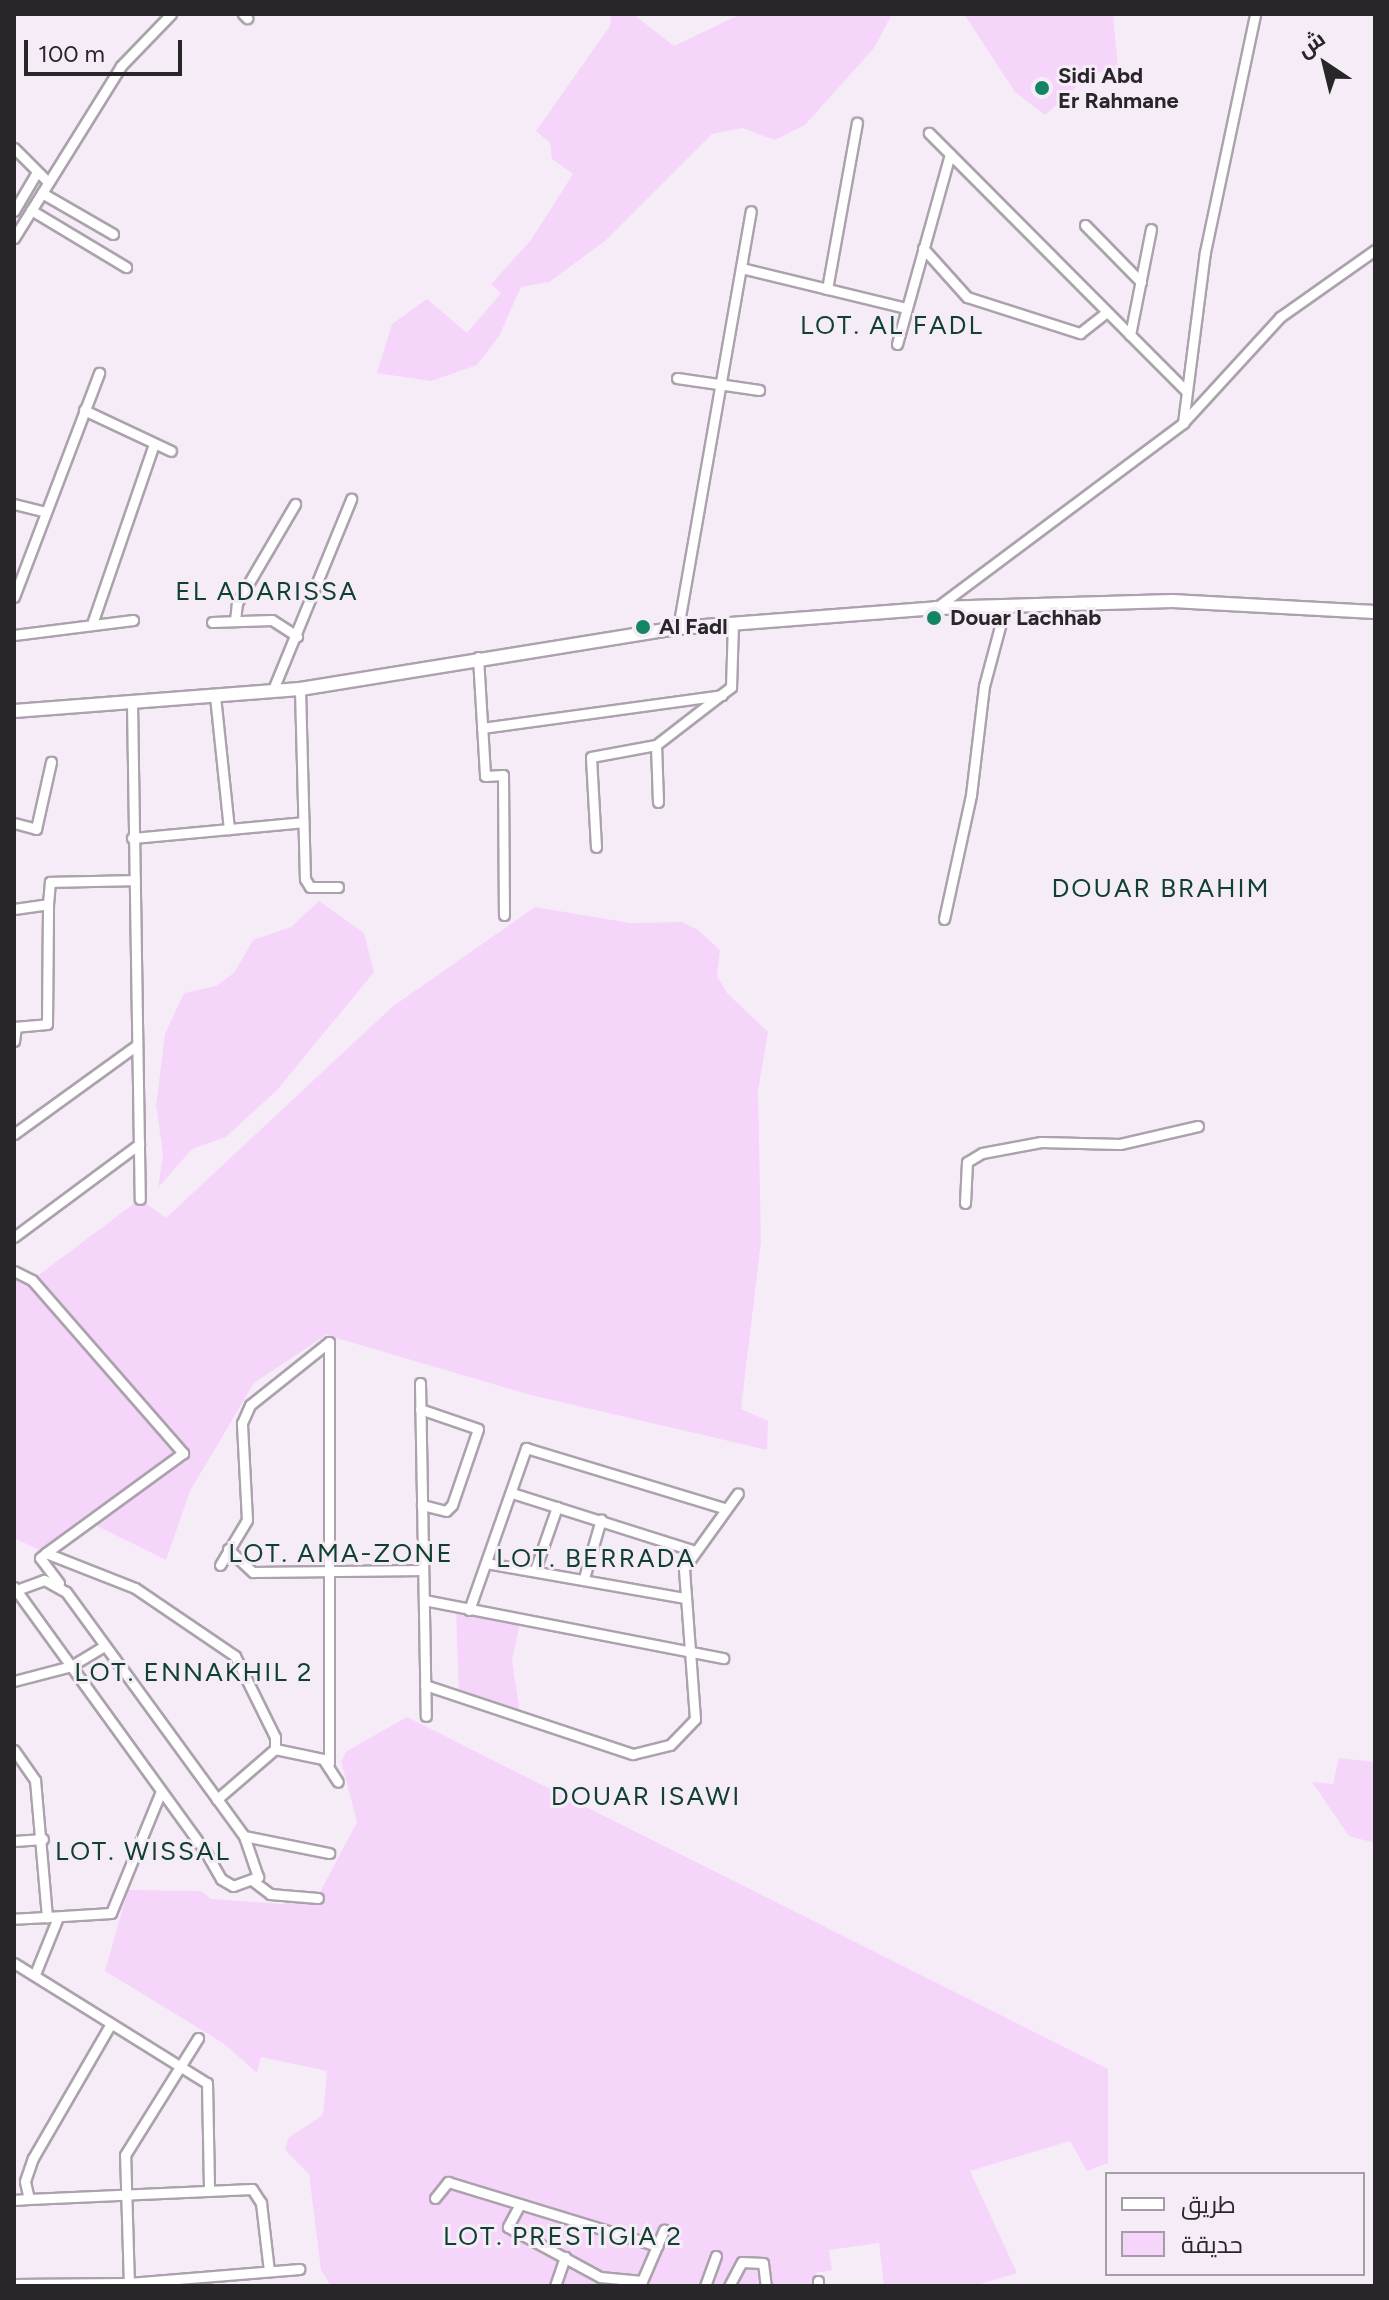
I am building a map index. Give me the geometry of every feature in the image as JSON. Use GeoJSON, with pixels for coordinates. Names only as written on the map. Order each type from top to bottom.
{"type":"FeatureCollection","features":[{"type":"Feature","properties":{"kind":"street"},"geometry":{"type":"LineString","coordinates":[[14,238],[125,59],[171,14]]}},
{"type":"Feature","properties":{"kind":"street"},"geometry":{"type":"LineString","coordinates":[[1183,423],[1205,252],[1255,14]]}},
{"type":"Feature","properties":{"kind":"street"},"geometry":{"type":"LineString","coordinates":[[827,289],[857,123]]}},
{"type":"Feature","properties":{"kind":"street"},"geometry":{"type":"LineString","coordinates":[[929,133],[1186,391]]}},
{"type":"Feature","properties":{"kind":"street"},"geometry":{"type":"LineString","coordinates":[[14,148],[48,182]]}},
{"type":"Feature","properties":{"kind":"street"},"geometry":{"type":"LineString","coordinates":[[897,344],[950,154]]}},
{"type":"Feature","properties":{"kind":"street"},"geometry":{"type":"LineString","coordinates":[[14,211],[37,172]]}},
{"type":"Feature","properties":{"kind":"street"},"geometry":{"type":"LineString","coordinates":[[42,193],[113,234]]}},
{"type":"Feature","properties":{"kind":"street"},"geometry":{"type":"LineString","coordinates":[[31,210],[126,267]]}},
{"type":"Feature","properties":{"kind":"street"},"geometry":{"type":"LineString","coordinates":[[678,628],[751,211]]}},
{"type":"Feature","properties":{"kind":"street"},"geometry":{"type":"LineString","coordinates":[[1085,225],[1141,282]]}},
{"type":"Feature","properties":{"kind":"street"},"geometry":{"type":"LineString","coordinates":[[1130,335],[1151,229]]}},
{"type":"Feature","properties":{"kind":"street"},"geometry":{"type":"LineString","coordinates":[[923,248],[967,297],[1080,333],[1107,312]]}},
{"type":"Feature","properties":{"kind":"street"},"geometry":{"type":"LineString","coordinates":[[936,608],[1183,423],[1280,317],[1375,250]]}},
{"type":"Feature","properties":{"kind":"street"},"geometry":{"type":"LineString","coordinates":[[741,268],[906,308]]}},
{"type":"Feature","properties":{"kind":"street"},"geometry":{"type":"LineString","coordinates":[[14,597],[18,576],[99,373]]}},
{"type":"Feature","properties":{"kind":"street"},"geometry":{"type":"LineString","coordinates":[[677,378],[759,390]]}},
{"type":"Feature","properties":{"kind":"street"},"geometry":{"type":"LineString","coordinates":[[84,410],[171,451]]}},
{"type":"Feature","properties":{"kind":"street"},"geometry":{"type":"LineString","coordinates":[[93,621],[154,444]]}},
{"type":"Feature","properties":{"kind":"street"},"geometry":{"type":"LineString","coordinates":[[272,692],[351,499]]}},
{"type":"Feature","properties":{"kind":"street"},"geometry":{"type":"LineString","coordinates":[[14,504],[45,512]]}},
{"type":"Feature","properties":{"kind":"street"},"geometry":{"type":"LineString","coordinates":[[235,621],[237,603],[295,504]]}},
{"type":"Feature","properties":{"kind":"street"},"geometry":{"type":"LineString","coordinates":[[14,711],[300,689],[478,657],[733,622],[1006,604],[1172,601],[1375,612]]}},
{"type":"Feature","properties":{"kind":"street"},"geometry":{"type":"LineString","coordinates":[[944,919],[969,807],[984,686],[1006,604]]}},
{"type":"Feature","properties":{"kind":"street"},"geometry":{"type":"LineString","coordinates":[[14,635],[93,621],[133,620]]}},
{"type":"Feature","properties":{"kind":"street"},"geometry":{"type":"LineString","coordinates":[[212,622],[272,620],[297,636]]}},
{"type":"Feature","properties":{"kind":"street"},"geometry":{"type":"LineString","coordinates":[[596,847],[591,757],[656,745],[731,687],[733,622]]}},
{"type":"Feature","properties":{"kind":"street"},"geometry":{"type":"LineString","coordinates":[[478,657],[485,776],[503,775],[504,915]]}},
{"type":"Feature","properties":{"kind":"street"},"geometry":{"type":"LineString","coordinates":[[300,689],[305,879],[310,887],[338,887]]}},
{"type":"Feature","properties":{"kind":"street"},"geometry":{"type":"LineString","coordinates":[[482,728],[722,695]]}},
{"type":"Feature","properties":{"kind":"street"},"geometry":{"type":"LineString","coordinates":[[215,696],[229,829]]}},
{"type":"Feature","properties":{"kind":"street"},"geometry":{"type":"LineString","coordinates":[[132,703],[140,1199]]}},
{"type":"Feature","properties":{"kind":"street"},"geometry":{"type":"LineString","coordinates":[[656,745],[658,802]]}},
{"type":"Feature","properties":{"kind":"street"},"geometry":{"type":"LineString","coordinates":[[14,823],[36,829],[51,762]]}},
{"type":"Feature","properties":{"kind":"street"},"geometry":{"type":"LineString","coordinates":[[132,838],[303,822]]}},
{"type":"Feature","properties":{"kind":"street"},"geometry":{"type":"LineString","coordinates":[[14,1041],[15,1027],[47,1024],[50,882],[135,880]]}},
{"type":"Feature","properties":{"kind":"street"},"geometry":{"type":"LineString","coordinates":[[14,909],[48,904]]}},
{"type":"Feature","properties":{"kind":"street"},"geometry":{"type":"LineString","coordinates":[[14,1134],[137,1045]]}},
{"type":"Feature","properties":{"kind":"street"},"geometry":{"type":"LineString","coordinates":[[965,1203],[967,1162],[982,1153],[1041,1142],[1120,1144],[1198,1126]]}},
{"type":"Feature","properties":{"kind":"street"},"geometry":{"type":"LineString","coordinates":[[14,1237],[139,1144]]}},
{"type":"Feature","properties":{"kind":"street"},"geometry":{"type":"LineString","coordinates":[[14,1271],[32,1280],[183,1453],[43,1555]]}},
{"type":"Feature","properties":{"kind":"street"},"geometry":{"type":"LineString","coordinates":[[220,1565],[247,1520],[242,1423],[250,1405],[329,1342],[329,1763],[338,1782]]}},
{"type":"Feature","properties":{"kind":"street"},"geometry":{"type":"LineString","coordinates":[[420,1383],[426,1716]]}},
{"type":"Feature","properties":{"kind":"street"},"geometry":{"type":"LineString","coordinates":[[420,1409],[478,1429],[452,1505],[446,1511],[422,1505]]}},
{"type":"Feature","properties":{"kind":"street"},"geometry":{"type":"LineString","coordinates":[[469,1610],[526,1448],[724,1508]]}},
{"type":"Feature","properties":{"kind":"street"},"geometry":{"type":"LineString","coordinates":[[512,1493],[692,1550]]}},
{"type":"Feature","properties":{"kind":"street"},"geometry":{"type":"LineString","coordinates":[[425,1685],[633,1754],[651,1753],[689,1733],[695,1719],[684,1568],[692,1550],[738,1493]]}},
{"type":"Feature","properties":{"kind":"street"},"geometry":{"type":"LineString","coordinates":[[535,1570],[557,1507]]}},
{"type":"Feature","properties":{"kind":"street"},"geometry":{"type":"LineString","coordinates":[[584,1578],[601,1519]]}},
{"type":"Feature","properties":{"kind":"street"},"geometry":{"type":"LineString","coordinates":[[228,1549],[253,1572],[423,1570]]}},
{"type":"Feature","properties":{"kind":"street"},"geometry":{"type":"LineString","coordinates":[[43,1555],[104,1646],[244,1836],[258,1870],[253,1881]]}},
{"type":"Feature","properties":{"kind":"street"},"geometry":{"type":"LineString","coordinates":[[43,1555],[135,1588],[235,1656],[275,1737],[275,1749],[217,1799]]}},
{"type":"Feature","properties":{"kind":"street"},"geometry":{"type":"LineString","coordinates":[[486,1563],[684,1598]]}},
{"type":"Feature","properties":{"kind":"street"},"geometry":{"type":"LineString","coordinates":[[66,1592],[50,1580],[15,1589],[221,1879],[233,1886],[253,1881]]}},
{"type":"Feature","properties":{"kind":"street"},"geometry":{"type":"LineString","coordinates":[[424,1600],[723,1658]]}},
{"type":"Feature","properties":{"kind":"street"},"geometry":{"type":"LineString","coordinates":[[14,1681],[71,1666],[104,1646]]}},
{"type":"Feature","properties":{"kind":"street"},"geometry":{"type":"LineString","coordinates":[[275,1749],[329,1763]]}},
{"type":"Feature","properties":{"kind":"street"},"geometry":{"type":"LineString","coordinates":[[14,1750],[32,1769],[43,1839],[47,1917]]}},
{"type":"Feature","properties":{"kind":"street"},"geometry":{"type":"LineString","coordinates":[[14,1919],[111,1913],[161,1791]]}},
{"type":"Feature","properties":{"kind":"street"},"geometry":{"type":"LineString","coordinates":[[244,1836],[329,1853]]}},
{"type":"Feature","properties":{"kind":"street"},"geometry":{"type":"LineString","coordinates":[[14,1841],[43,1839]]}},
{"type":"Feature","properties":{"kind":"street"},"geometry":{"type":"LineString","coordinates":[[253,1881],[270,1894],[318,1898]]}},
{"type":"Feature","properties":{"kind":"street"},"geometry":{"type":"LineString","coordinates":[[35,1974],[58,1917]]}},
{"type":"Feature","properties":{"kind":"street"},"geometry":{"type":"LineString","coordinates":[[14,1963],[35,1974],[109,2027],[207,2083],[209,2190]]}},
{"type":"Feature","properties":{"kind":"street"},"geometry":{"type":"LineString","coordinates":[[29,2199],[25,2181],[45,2134],[109,2027]]}},
{"type":"Feature","properties":{"kind":"street"},"geometry":{"type":"LineString","coordinates":[[129,2285],[123,2198],[125,2155],[198,2038]]}},
{"type":"Feature","properties":{"kind":"street"},"geometry":{"type":"LineString","coordinates":[[14,2172],[25,2181]]}},
{"type":"Feature","properties":{"kind":"street"},"geometry":{"type":"LineString","coordinates":[[435,2198],[448,2182],[657,2246]]}},
{"type":"Feature","properties":{"kind":"street"},"geometry":{"type":"LineString","coordinates":[[14,2200],[123,2198],[209,2190],[257,2191],[269,2271]]}},
{"type":"Feature","properties":{"kind":"street"},"geometry":{"type":"LineString","coordinates":[[520,2204],[508,2227],[600,2277],[642,2281],[664,2230]]}},
{"type":"Feature","properties":{"kind":"street"},"geometry":{"type":"LineString","coordinates":[[705,2286],[716,2256]]}},
{"type":"Feature","properties":{"kind":"street"},"geometry":{"type":"LineString","coordinates":[[555,2286],[565,2257]]}},
{"type":"Feature","properties":{"kind":"street"},"geometry":{"type":"LineString","coordinates":[[729,2286],[742,2262],[763,2263],[766,2286]]}},
{"type":"Feature","properties":{"kind":"street"},"geometry":{"type":"LineString","coordinates":[[14,2284],[129,2285],[299,2269]]}},
{"type":"Feature","properties":{"kind":"green space"},"geometry":{"type":"Polygon","coordinates":[[[611,14],[633,14],[674,46],[741,14],[892,14],[874,48],[805,125],[775,140],[742,128],[712,134],[605,241],[549,282],[521,287],[499,336],[477,365],[431,381],[377,373],[392,324],[427,299],[467,333],[501,293],[491,284],[531,240],[573,174],[552,159],[550,143],[536,131],[610,26],[611,14]]]}},
{"type":"Feature","properties":{"kind":"green space"},"geometry":{"type":"Polygon","coordinates":[[[964,14],[1113,14],[1119,77],[1106,71],[1090,75],[1045,115],[1015,92],[964,14]]]}},
{"type":"Feature","properties":{"kind":"green space"},"geometry":{"type":"Polygon","coordinates":[[[319,901],[364,933],[374,972],[277,1090],[226,1137],[192,1149],[158,1188],[163,1154],[156,1105],[165,1034],[184,993],[216,986],[234,973],[253,940],[291,927],[319,901]]]}},
{"type":"Feature","properties":{"kind":"green space"},"geometry":{"type":"Polygon","coordinates":[[[535,907],[630,923],[682,922],[698,930],[720,950],[717,976],[727,993],[768,1032],[758,1091],[761,1241],[741,1409],[768,1421],[767,1450],[527,1394],[326,1335],[254,1383],[190,1491],[166,1560],[95,1525],[46,1553],[14,1538],[14,1271],[32,1280],[140,1199],[166,1218],[392,1007],[535,907]]]}},
{"type":"Feature","properties":{"kind":"green space"},"geometry":{"type":"Polygon","coordinates":[[[456,1609],[520,1622],[512,1661],[520,1713],[459,1698],[456,1609]]]}},
{"type":"Feature","properties":{"kind":"green space"},"geometry":{"type":"Polygon","coordinates":[[[407,1717],[1108,2069],[1108,2163],[1087,2171],[1070,2141],[970,2171],[1017,2273],[974,2286],[884,2286],[879,2243],[829,2250],[832,2270],[816,2273],[819,2286],[331,2286],[321,2270],[309,2174],[285,2150],[288,2138],[323,2115],[327,2071],[261,2057],[257,2073],[223,2043],[105,1971],[128,1890],[201,1891],[211,1899],[282,1904],[317,1898],[357,1822],[341,1761],[347,1751],[407,1717]]]}},
{"type":"Feature","properties":{"kind":"green space"},"geometry":{"type":"Polygon","coordinates":[[[1339,1758],[1375,1762],[1375,1843],[1349,1836],[1312,1782],[1333,1784],[1339,1758]]]}},
{"type":"Feature","properties":{"kind":"place","name":"Sidi Abd Er Rahmane"},"geometry":{"type":"Point","coordinates":[1042,88]}},
{"type":"Feature","properties":{"kind":"place","name":"Douar Lachhab"},"geometry":{"type":"Point","coordinates":[934,618]}},
{"type":"Feature","properties":{"kind":"place","name":"Al Fadl"},"geometry":{"type":"Point","coordinates":[643,627]}},
{"type":"Feature","properties":{"kind":"district","name":"LOT. AL FADL"},"geometry":{"type":"Point","coordinates":[892,326]}},
{"type":"Feature","properties":{"kind":"district","name":"EL ADARISSA"},"geometry":{"type":"Point","coordinates":[267,592]}},
{"type":"Feature","properties":{"kind":"district","name":"DOUAR BRAHIM"},"geometry":{"type":"Point","coordinates":[1161,889]}},
{"type":"Feature","properties":{"kind":"district","name":"LOT. AMA-ZONE"},"geometry":{"type":"Point","coordinates":[341,1554]}},
{"type":"Feature","properties":{"kind":"district","name":"LOT. BERRADA"},"geometry":{"type":"Point","coordinates":[596,1559]}},
{"type":"Feature","properties":{"kind":"district","name":"LOT. ENNAKHIL 2"},"geometry":{"type":"Point","coordinates":[194,1673]}},
{"type":"Feature","properties":{"kind":"district","name":"DOUAR ISAWI"},"geometry":{"type":"Point","coordinates":[646,1797]}},
{"type":"Feature","properties":{"kind":"district","name":"LOT. WISSAL"},"geometry":{"type":"Point","coordinates":[143,1852]}},
{"type":"Feature","properties":{"kind":"district","name":"LOT. PRESTIGIA 2"},"geometry":{"type":"Point","coordinates":[563,2237]}}]}
